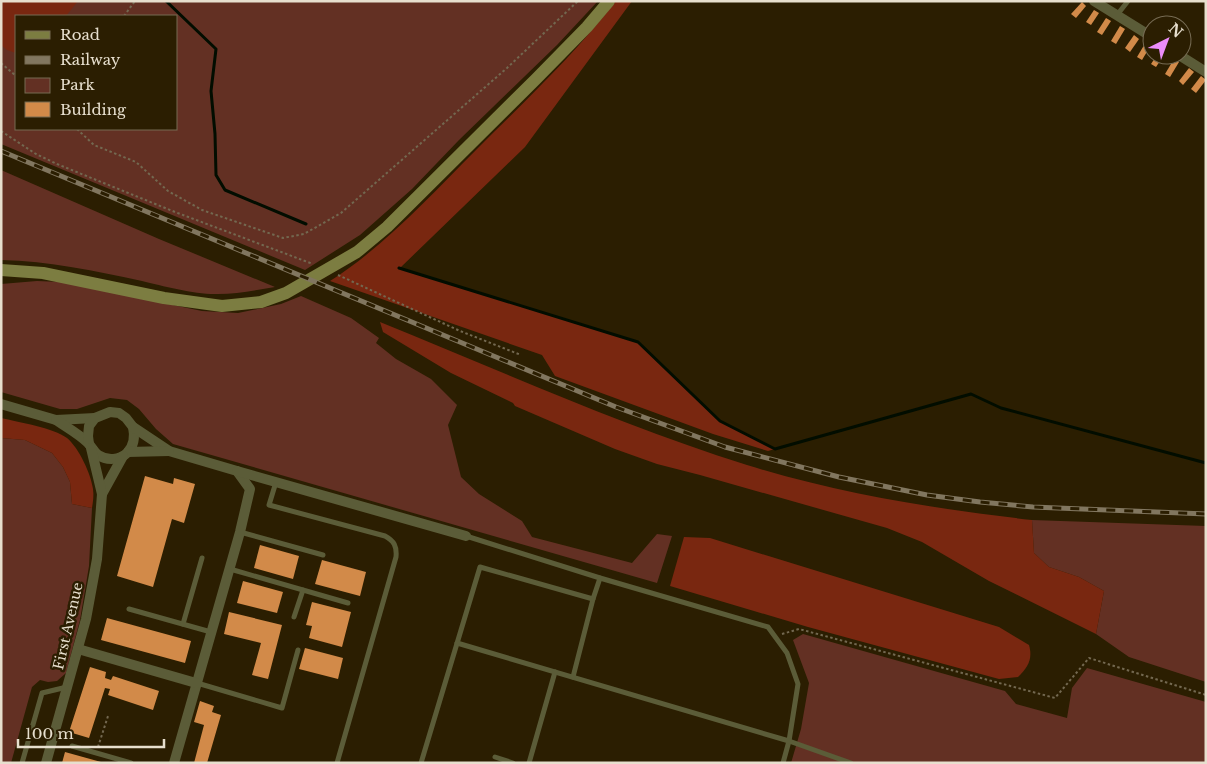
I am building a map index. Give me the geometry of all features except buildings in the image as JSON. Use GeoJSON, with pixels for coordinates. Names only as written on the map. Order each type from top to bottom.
{"type":"FeatureCollection","features":[{"type":"Feature","properties":{"kind":"main road"},"geometry":{"type":"LineString","coordinates":[[1,271],[43,273],[164,298],[222,306],[240,306],[260,302],[286,293],[331,271],[386,227],[536,79],[587,27],[609,1]]}},
{"type":"Feature","properties":{"kind":"street"},"geometry":{"type":"LineString","coordinates":[[1094,1],[1142,31]]}},
{"type":"Feature","properties":{"kind":"street"},"geometry":{"type":"LineString","coordinates":[[1192,63],[1206,72]]}},
{"type":"Feature","properties":{"kind":"street"},"geometry":{"type":"LineString","coordinates":[[1,404],[56,420],[95,418],[110,412],[119,413],[133,427],[169,451],[466,536]]}},
{"type":"Feature","properties":{"kind":"street"},"geometry":{"type":"LineString","coordinates":[[90,446],[88,436],[90,426],[95,418]]}},
{"type":"Feature","properties":{"kind":"street"},"geometry":{"type":"LineString","coordinates":[[56,420],[90,446],[99,456],[106,459],[116,459],[126,454],[169,451]]}},
{"type":"Feature","properties":{"kind":"street"},"geometry":{"type":"LineString","coordinates":[[126,454],[133,445],[135,435],[133,427]]}},
{"type":"Feature","properties":{"kind":"street","name":"First Avenue"},"geometry":{"type":"LineString","coordinates":[[46,763],[68,687],[93,588],[102,494],[90,446]]}},
{"type":"Feature","properties":{"kind":"street","name":"First Avenue"},"geometry":{"type":"LineString","coordinates":[[102,494],[126,454]]}},
{"type":"Feature","properties":{"kind":"street"},"geometry":{"type":"LineString","coordinates":[[174,763],[240,532],[250,489],[237,471]]}},
{"type":"Feature","properties":{"kind":"street"},"geometry":{"type":"LineString","coordinates":[[78,649],[196,683]]}},
{"type":"Feature","properties":{"kind":"lane"},"geometry":{"type":"LineString","coordinates":[[1117,15],[1128,1]]}},
{"type":"Feature","properties":{"kind":"lane"},"geometry":{"type":"LineString","coordinates":[[276,482],[269,505],[385,536],[392,540],[397,552],[337,763]]}},
{"type":"Feature","properties":{"kind":"lane"},"geometry":{"type":"LineString","coordinates":[[240,532],[323,555]]}},
{"type":"Feature","properties":{"kind":"lane"},"geometry":{"type":"LineString","coordinates":[[466,536],[600,578],[768,627],[787,653],[798,684],[789,741],[783,763]]}},
{"type":"Feature","properties":{"kind":"lane"},"geometry":{"type":"LineString","coordinates":[[183,624],[202,558]]}},
{"type":"Feature","properties":{"kind":"lane"},"geometry":{"type":"LineString","coordinates":[[421,763],[480,567],[593,599]]}},
{"type":"Feature","properties":{"kind":"lane"},"geometry":{"type":"LineString","coordinates":[[229,569],[348,603]]}},
{"type":"Feature","properties":{"kind":"lane"},"geometry":{"type":"LineString","coordinates":[[573,677],[600,578]]}},
{"type":"Feature","properties":{"kind":"lane"},"geometry":{"type":"LineString","coordinates":[[294,617],[303,590]]}},
{"type":"Feature","properties":{"kind":"lane"},"geometry":{"type":"LineString","coordinates":[[129,609],[211,632]]}},
{"type":"Feature","properties":{"kind":"lane"},"geometry":{"type":"LineString","coordinates":[[457,643],[789,741],[851,763]]}},
{"type":"Feature","properties":{"kind":"lane"},"geometry":{"type":"LineString","coordinates":[[196,683],[282,708],[298,650]]}},
{"type":"Feature","properties":{"kind":"lane"},"geometry":{"type":"LineString","coordinates":[[529,763],[555,672]]}},
{"type":"Feature","properties":{"kind":"lane"},"geometry":{"type":"LineString","coordinates":[[22,763],[42,693],[68,687]]}},
{"type":"Feature","properties":{"kind":"lane"},"geometry":{"type":"LineString","coordinates":[[72,746],[116,761],[131,763]]}},
{"type":"Feature","properties":{"kind":"lane"},"geometry":{"type":"LineString","coordinates":[[496,757],[513,763]]}},
{"type":"Feature","properties":{"kind":"path"},"geometry":{"type":"LineString","coordinates":[[125,15],[136,1]]}},
{"type":"Feature","properties":{"kind":"path"},"geometry":{"type":"LineString","coordinates":[[78,130],[94,145],[136,162],[168,191],[202,210],[258,231],[283,238],[304,234],[341,213],[507,68],[578,1]]}},
{"type":"Feature","properties":{"kind":"path"},"geometry":{"type":"LineString","coordinates":[[1,63],[15,75]]}},
{"type":"Feature","properties":{"kind":"path"},"geometry":{"type":"LineString","coordinates":[[1,131],[22,143],[36,154],[57,164],[175,212],[316,265]]}},
{"type":"Feature","properties":{"kind":"path"},"geometry":{"type":"LineString","coordinates":[[331,271],[460,331],[521,355]]}},
{"type":"Feature","properties":{"kind":"path"},"geometry":{"type":"LineString","coordinates":[[775,636],[799,629],[1055,698],[1089,658],[1206,695]]}},
{"type":"Feature","properties":{"kind":"path"},"geometry":{"type":"LineString","coordinates":[[96,753],[108,716]]}},
{"type":"Feature","properties":{"kind":"path"},"geometry":{"type":"LineString","coordinates":[[55,731],[74,738],[72,746]]}},
{"type":"Feature","properties":{"kind":"green space"},"geometry":{"type":"Polygon","coordinates":[[[1,1],[598,1],[557,45],[459,140],[412,189],[360,235],[305,270],[1,144],[1,1]]]}},
{"type":"Feature","properties":{"kind":"green space"},"geometry":{"type":"Polygon","coordinates":[[[1,170],[275,287],[247,292],[200,293],[72,267],[37,262],[1,260],[1,170]]]}},
{"type":"Feature","properties":{"kind":"green space"},"geometry":{"type":"Polygon","coordinates":[[[37,281],[61,282],[202,311],[238,313],[281,304],[301,296],[351,318],[379,338],[376,343],[396,359],[431,379],[457,405],[448,425],[461,477],[479,494],[522,521],[532,537],[632,563],[657,534],[672,536],[657,583],[173,444],[156,429],[139,409],[127,400],[110,398],[77,409],[60,409],[1,392],[1,284],[37,281]]]}},
{"type":"Feature","properties":{"kind":"green space"},"geometry":{"type":"Polygon","coordinates":[[[1,438],[25,440],[52,453],[63,467],[70,482],[72,504],[92,508],[89,566],[80,620],[66,673],[57,681],[48,682],[40,680],[32,687],[11,763],[1,763],[1,438]]]}},
{"type":"Feature","properties":{"kind":"green space"},"geometry":{"type":"Polygon","coordinates":[[[1032,520],[1206,526],[1206,682],[1129,657],[1096,634],[1104,591],[1079,577],[1049,567],[1034,553],[1032,520]]]}},
{"type":"Feature","properties":{"kind":"green space"},"geometry":{"type":"Polygon","coordinates":[[[803,634],[1005,691],[1016,704],[1067,718],[1072,688],[1087,668],[1206,702],[1206,763],[791,763],[801,729],[809,683],[793,640],[803,634]]]}},
{"type":"Feature","properties":{"kind":"shaded area"},"geometry":{"type":"Polygon","coordinates":[[[1,1],[78,1],[67,15],[15,15],[15,53],[7,50],[1,45],[1,1]]]}},
{"type":"Feature","properties":{"kind":"shaded area"},"geometry":{"type":"Polygon","coordinates":[[[616,1],[632,1],[525,147],[400,268],[638,342],[720,421],[775,449],[768,451],[713,434],[555,376],[542,355],[330,281],[370,252],[424,202],[548,78],[616,1]]]}},
{"type":"Feature","properties":{"kind":"shaded area"},"geometry":{"type":"Polygon","coordinates":[[[380,322],[608,416],[747,465],[817,484],[888,499],[1032,520],[1034,553],[1049,567],[1079,577],[1104,591],[1096,634],[989,581],[922,542],[887,528],[657,464],[615,449],[515,406],[513,403],[451,373],[383,332],[380,322]]]}},
{"type":"Feature","properties":{"kind":"shaded area"},"geometry":{"type":"Polygon","coordinates":[[[1,418],[45,428],[67,438],[80,455],[90,476],[93,491],[92,508],[72,504],[70,482],[63,467],[52,453],[25,440],[1,438],[1,418]]]}},
{"type":"Feature","properties":{"kind":"shaded area"},"geometry":{"type":"Polygon","coordinates":[[[684,537],[710,538],[999,627],[1029,645],[1029,663],[1018,677],[999,679],[808,627],[670,586],[684,537]]]}},
{"type":"Feature","properties":{"kind":"waterway"},"geometry":{"type":"LineString","coordinates":[[166,1],[216,49],[211,91],[216,175],[225,190],[306,224]]}},
{"type":"Feature","properties":{"kind":"waterway"},"geometry":{"type":"LineString","coordinates":[[399,268],[638,342],[720,421],[775,449],[971,394],[1001,408],[1206,463]]}},
{"type":"Feature","properties":{"kind":"railway"},"geometry":{"type":"LineString","coordinates":[[1,151],[616,407],[725,447],[839,477],[927,495],[1033,507],[1206,514]]}}]}
